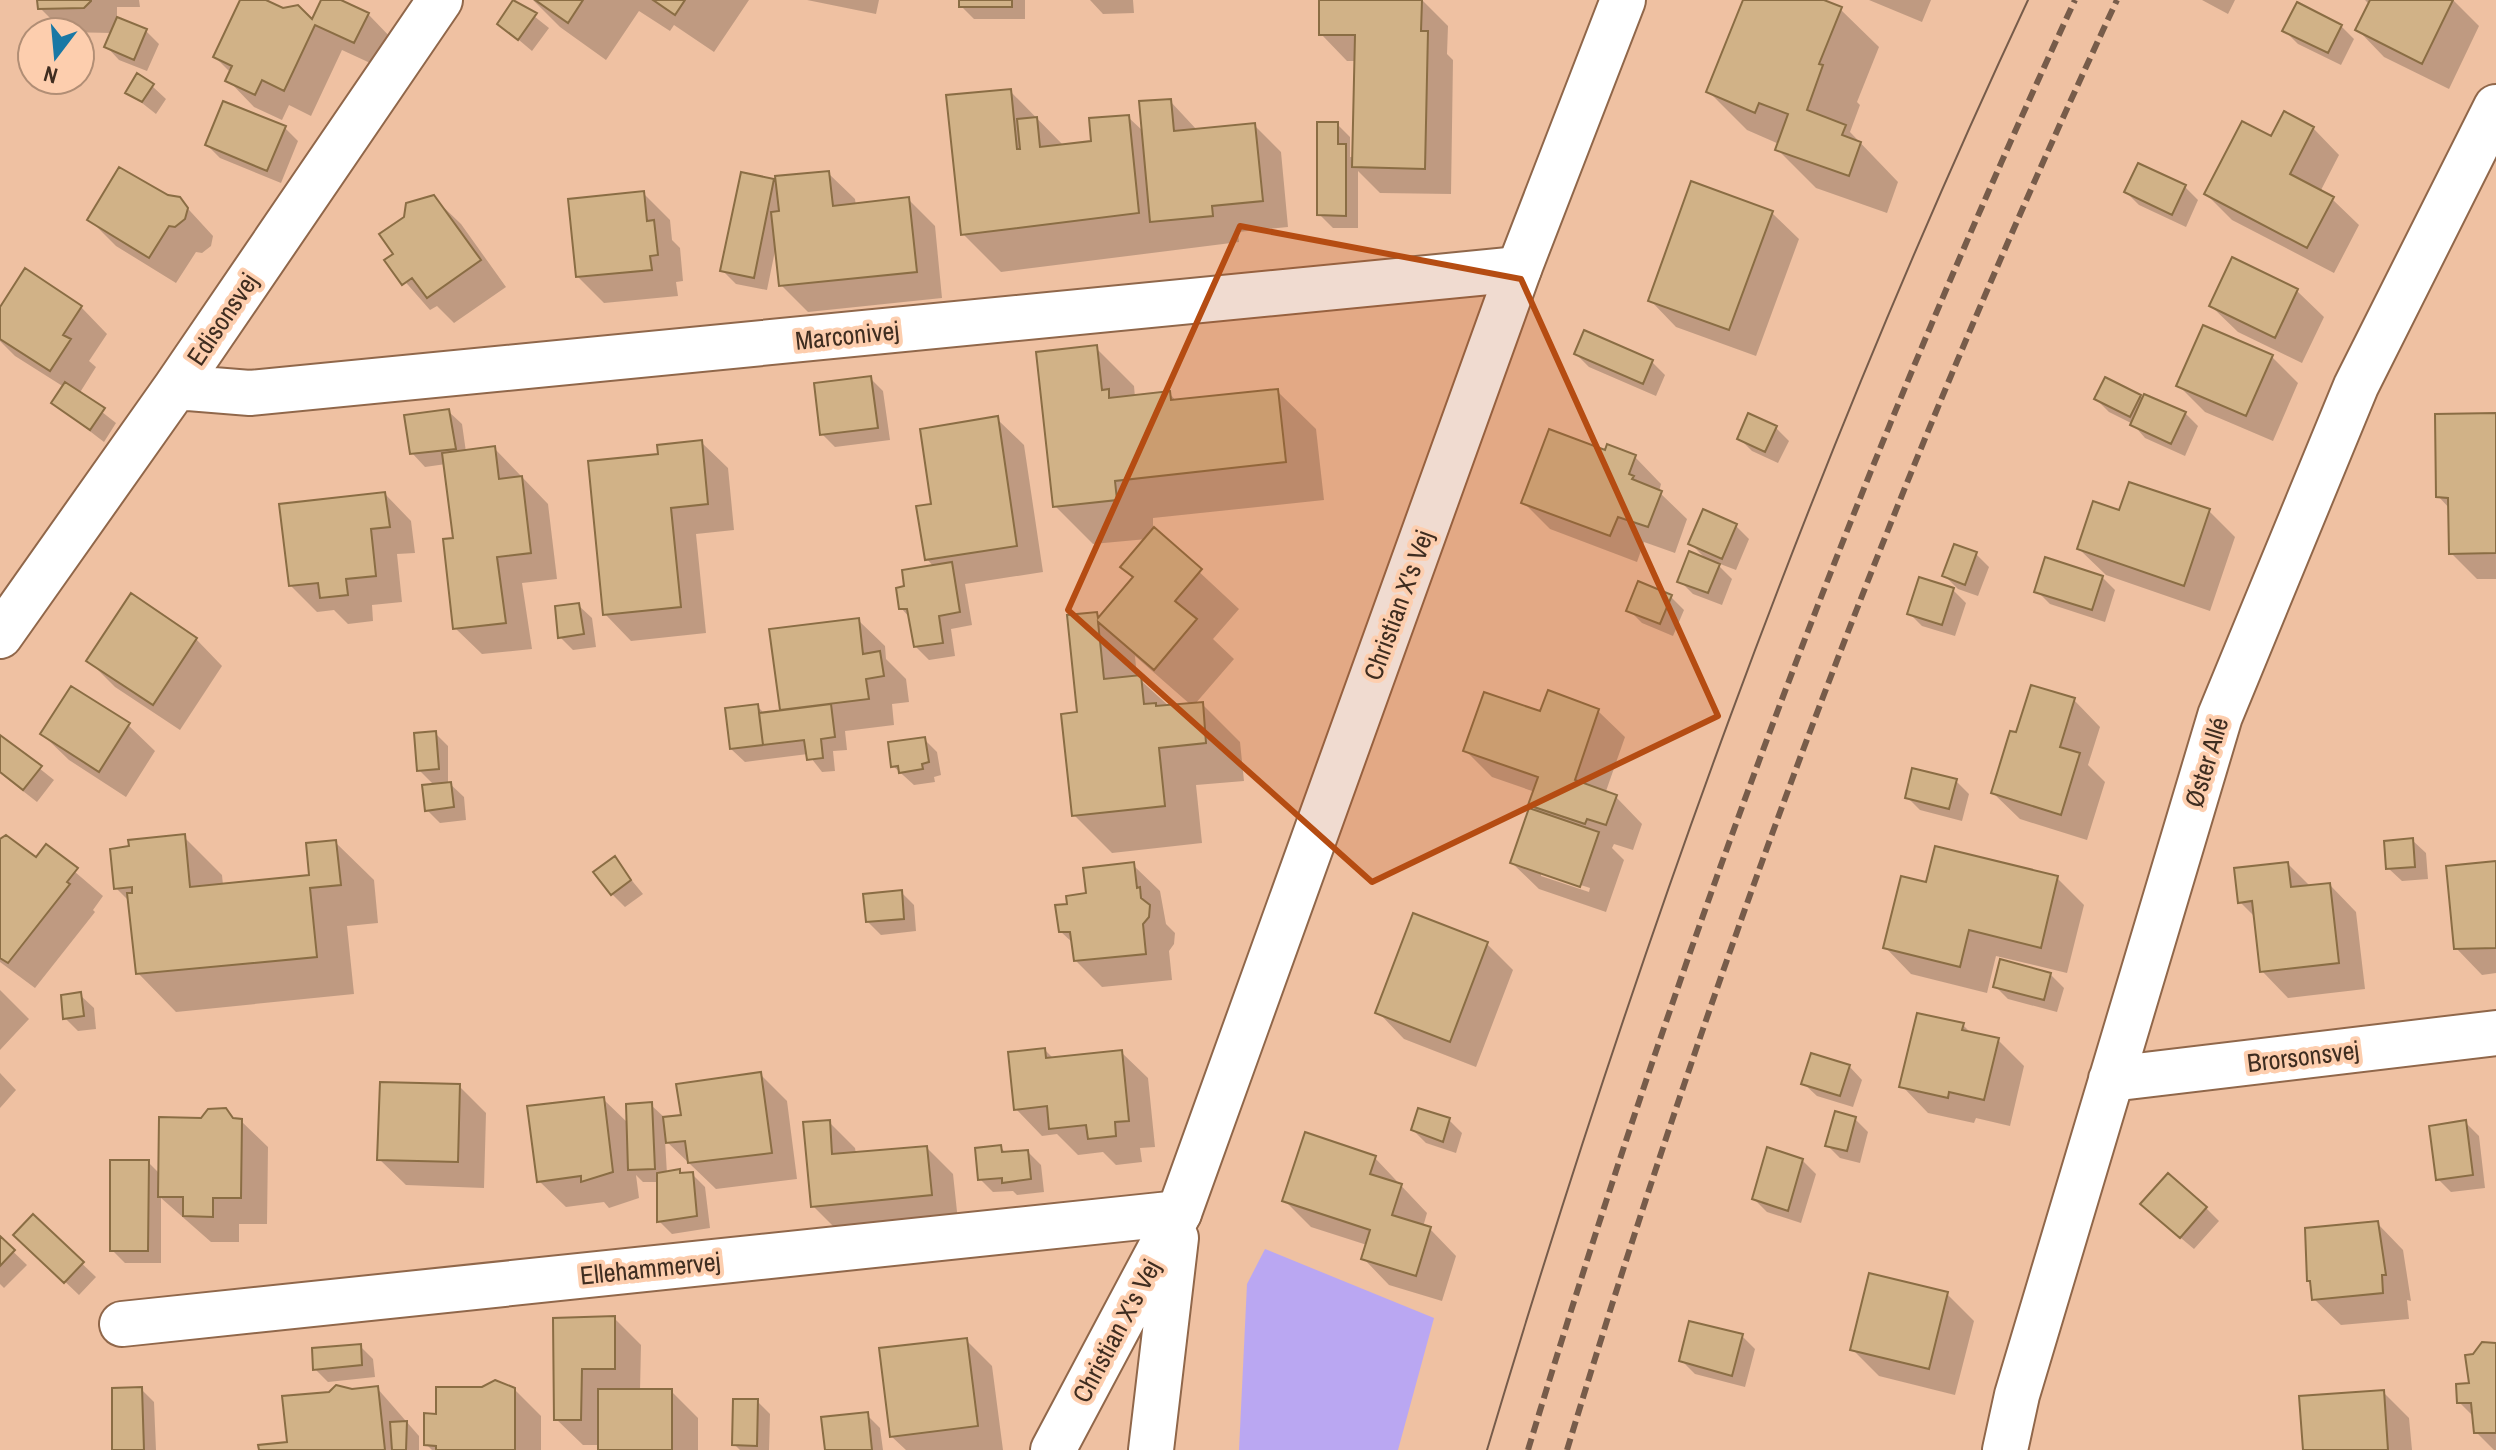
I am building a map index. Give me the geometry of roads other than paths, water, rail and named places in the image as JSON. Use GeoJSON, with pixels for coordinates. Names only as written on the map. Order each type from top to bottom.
{"type":"FeatureCollection","features":[{"type":"Feature","properties":{"kind":"street","name":"Edisonsvej"},"geometry":{"type":"LineString","coordinates":[[0,636],[176,387],[440,0]]}},
{"type":"Feature","properties":{"kind":"street","name":"Christian X's Vej"},"geometry":{"type":"LineString","coordinates":[[1053,1450],[1179,1213],[1519,269],[1623,0]]}},
{"type":"Feature","properties":{"kind":"street","name":"Øster Allé"},"geometry":{"type":"LineString","coordinates":[[2005,1450],[2017,1395],[2225,702],[2356,386],[2495,113]]}},
{"type":"Feature","properties":{"kind":"street","name":"Marconivej"},"geometry":{"type":"LineString","coordinates":[[176,387],[250,393],[1519,269]]}},
{"type":"Feature","properties":{"kind":"street","name":"Brorsonsvej"},"geometry":{"type":"LineString","coordinates":[[2111,1079],[2496,1033]]}},
{"type":"Feature","properties":{"kind":"street","name":"Christian X's Vej"},"geometry":{"type":"LineString","coordinates":[[1151,1450],[1179,1213]]}},
{"type":"Feature","properties":{"kind":"street","name":"Ellehammervej"},"geometry":{"type":"LineString","coordinates":[[122,1324],[1179,1213]]}},
{"type":"Feature","properties":{"kind":"tram line"},"geometry":{"type":"LineString","coordinates":[[1487,1450],[1603,1080],[1731,715],[1872,354],[2028,0]]}},
{"type":"Feature","properties":{"kind":"railway"},"geometry":{"type":"LineString","coordinates":[[1528,1450],[1646,1081],[1776,715],[1919,355],[2075,0]]}},
{"type":"Feature","properties":{"kind":"railway"},"geometry":{"type":"LineString","coordinates":[[1567,1450],[1685,1081],[1816,715],[1960,355],[2117,0]]}}]}
